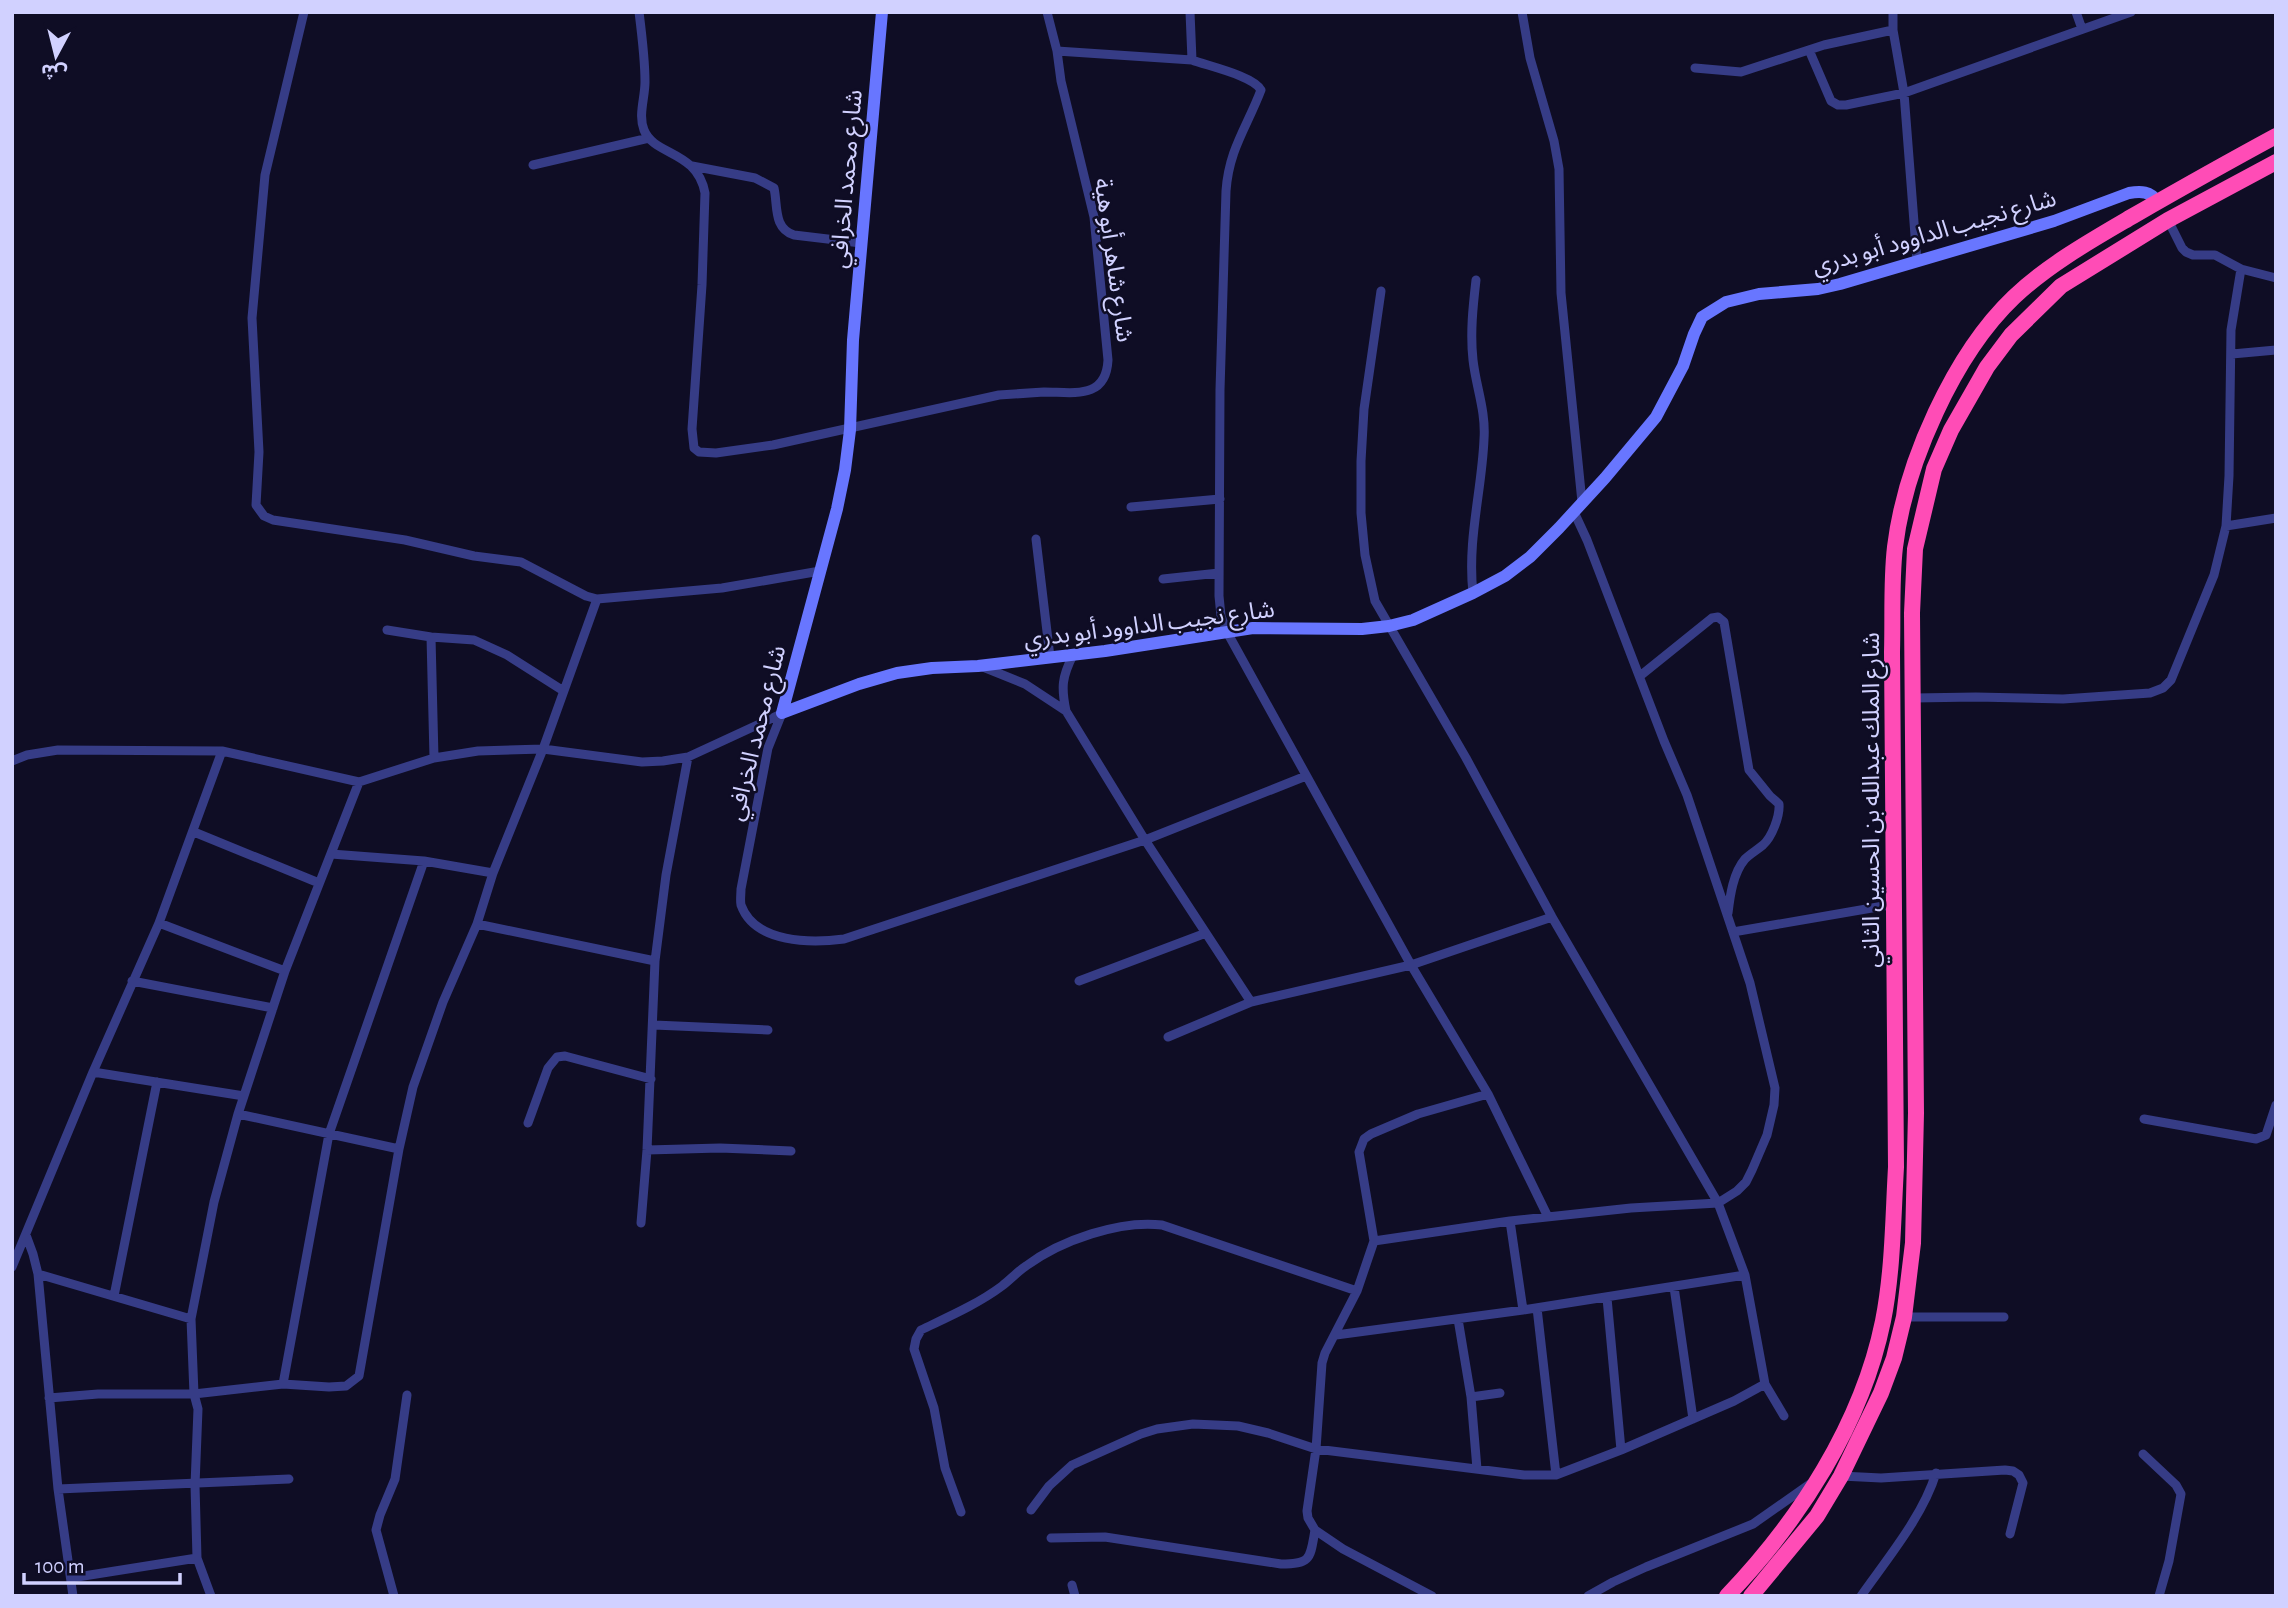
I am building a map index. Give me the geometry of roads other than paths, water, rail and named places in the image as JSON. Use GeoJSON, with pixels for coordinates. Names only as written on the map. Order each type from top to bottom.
{"type":"FeatureCollection","features":[{"type":"Feature","properties":{"kind":"highway","name":"شارع الملك عبدالله بن الحسين الثاني"},"geometry":{"type":"LineString","coordinates":[[1727,1596],[1771,1548],[1820,1478],[1867,1377],[1883,1321],[1891,1252],[1896,1167],[1892,652],[1894,571],[1898,535],[1914,468],[1929,427],[1968,355],[2013,298],[2043,272],[2099,236],[2276,136]]}},
{"type":"Feature","properties":{"kind":"highway","name":"شارع الملك عبدالله بن الحسين الثاني"},"geometry":{"type":"LineString","coordinates":[[1751,1596],[1816,1516],[1841,1476],[1881,1393],[1894,1358],[1904,1317],[1913,1243],[1916,1113],[1912,613],[1915,549],[1934,468],[1951,430],[1987,367],[2011,335],[2061,286],[2168,220],[2276,162]]}},
{"type":"Feature","properties":{"kind":"highway"},"geometry":{"type":"LineString","coordinates":[[1895,964],[1899,970],[1905,971],[1912,969],[1915,964]]}},
{"type":"Feature","properties":{"kind":"highway"},"geometry":{"type":"LineString","coordinates":[[1896,1008],[1906,1002],[1915,1008]]}},
{"type":"Feature","properties":{"kind":"street"},"geometry":{"type":"LineString","coordinates":[[304,12],[261,200],[252,318],[259,452],[256,505],[259,511],[273,520],[405,540],[474,556],[521,562],[586,596],[597,599],[722,588],[820,571]]}},
{"type":"Feature","properties":{"kind":"street"},"geometry":{"type":"LineString","coordinates":[[639,12],[645,85],[643,130],[649,138],[691,166],[703,180],[705,193],[702,285],[693,402],[694,448],[699,452],[716,453],[850,430]]}},
{"type":"Feature","properties":{"kind":"street","name":"شارع محمد الخرافي"},"geometry":{"type":"LineString","coordinates":[[882,12],[853,340],[850,430],[837,509],[782,713],[768,748],[741,889],[741,905],[750,919],[767,932],[791,939],[817,942],[844,939],[1145,840],[1306,776]]}},
{"type":"Feature","properties":{"kind":"street","name":"شارع شاهر أبو هية"},"geometry":{"type":"LineString","coordinates":[[850,430],[940,407],[999,396],[1090,391],[1104,378],[1108,360],[1094,217],[1047,12]]}},
{"type":"Feature","properties":{"kind":"street"},"geometry":{"type":"LineString","coordinates":[[1190,12],[1192,61]]}},
{"type":"Feature","properties":{"kind":"street"},"geometry":{"type":"LineString","coordinates":[[1374,1241],[1510,1221],[1631,1208],[1718,1203],[1746,1182],[1767,1135],[1774,1105],[1775,1088],[1750,983],[1687,795],[1587,540],[1578,507],[1561,293],[1559,169],[1554,141],[1530,58],[1522,12]]}},
{"type":"Feature","properties":{"kind":"street"},"geometry":{"type":"LineString","coordinates":[[1893,12],[1893,30],[1904,93],[1917,261]]}},
{"type":"Feature","properties":{"kind":"street"},"geometry":{"type":"LineString","coordinates":[[2076,12],[2082,29]]}},
{"type":"Feature","properties":{"kind":"street"},"geometry":{"type":"LineString","coordinates":[[1809,50],[1831,101],[1846,105],[1904,93],[2131,12]]}},
{"type":"Feature","properties":{"kind":"street"},"geometry":{"type":"LineString","coordinates":[[1695,68],[1741,72],[1809,50],[1893,30]]}},
{"type":"Feature","properties":{"kind":"street"},"geometry":{"type":"LineString","coordinates":[[1056,51],[1192,61],[1249,80],[1261,90],[1234,149],[1227,181],[1221,332],[1221,616],[1227,632],[1410,965],[1488,1094],[1548,1217]]}},
{"type":"Feature","properties":{"kind":"street"},"geometry":{"type":"LineString","coordinates":[[533,165],[649,138]]}},
{"type":"Feature","properties":{"kind":"street"},"geometry":{"type":"LineString","coordinates":[[691,166],[755,178],[774,188],[780,226],[786,232],[861,243]]}},
{"type":"Feature","properties":{"kind":"street","name":"شارع نجيب الداوود أبو بدري"},"geometry":{"type":"LineString","coordinates":[[782,713],[859,684],[898,673],[1073,655],[1253,628],[1337,629],[1389,626],[1413,620],[1505,576],[1523,562],[1578,507],[1656,416],[1683,366],[1702,317],[1716,307],[1759,294],[1840,285],[2054,221],[2129,193],[2147,193],[2158,202]]}},
{"type":"Feature","properties":{"kind":"street"},"geometry":{"type":"LineString","coordinates":[[2168,220],[2186,252],[2193,255],[2215,255],[2241,269],[2276,278]]}},
{"type":"Feature","properties":{"kind":"street"},"geometry":{"type":"LineString","coordinates":[[1914,698],[2063,699],[2150,694],[2164,688],[2171,680],[2214,575],[2225,527],[2229,476],[2231,330],[2241,269]]}},
{"type":"Feature","properties":{"kind":"street"},"geometry":{"type":"LineString","coordinates":[[1473,593],[1472,551],[1485,432],[1473,359],[1472,318],[1476,280]]}},
{"type":"Feature","properties":{"kind":"street"},"geometry":{"type":"LineString","coordinates":[[1381,291],[1363,422],[1362,513],[1371,589],[1389,626],[1466,758],[1552,917],[1718,1203],[1745,1275],[1765,1384],[1784,1416]]}},
{"type":"Feature","properties":{"kind":"street"},"geometry":{"type":"LineString","coordinates":[[2232,354],[2276,350]]}},
{"type":"Feature","properties":{"kind":"street"},"geometry":{"type":"LineString","coordinates":[[1131,507],[1220,499]]}},
{"type":"Feature","properties":{"kind":"street"},"geometry":{"type":"LineString","coordinates":[[2225,527],[2276,519]]}},
{"type":"Feature","properties":{"kind":"street"},"geometry":{"type":"LineString","coordinates":[[1036,539],[1050,657]]}},
{"type":"Feature","properties":{"kind":"street"},"geometry":{"type":"LineString","coordinates":[[1163,579],[1219,573]]}},
{"type":"Feature","properties":{"kind":"street"},"geometry":{"type":"LineString","coordinates":[[49,1398],[149,1393],[194,1394],[283,1384],[346,1386],[359,1376],[399,1149],[413,1087],[426,1045],[477,924],[493,873],[543,749],[562,690],[597,599]]}},
{"type":"Feature","properties":{"kind":"street"},"geometry":{"type":"LineString","coordinates":[[1640,676],[1712,618],[1718,617],[1724,622],[1749,770],[1779,804],[1780,813],[1765,843],[1740,867],[1731,891],[1727,918]]}},
{"type":"Feature","properties":{"kind":"street"},"geometry":{"type":"LineString","coordinates":[[387,630],[474,640],[507,655],[562,690]]}},
{"type":"Feature","properties":{"kind":"street"},"geometry":{"type":"LineString","coordinates":[[431,637],[434,758]]}},
{"type":"Feature","properties":{"kind":"street"},"geometry":{"type":"LineString","coordinates":[[1073,655],[1065,671],[1062,690],[1066,710],[1145,840],[1251,1002]]}},
{"type":"Feature","properties":{"kind":"street"},"geometry":{"type":"LineString","coordinates":[[978,666],[1025,684],[1066,710]]}},
{"type":"Feature","properties":{"kind":"street"},"geometry":{"type":"LineString","coordinates":[[12,761],[27,755],[58,750],[222,751],[359,782],[434,758],[478,751],[543,749],[642,762],[688,757],[782,713]]}},
{"type":"Feature","properties":{"kind":"street"},"geometry":{"type":"LineString","coordinates":[[12,1267],[93,1072],[159,923],[222,751]]}},
{"type":"Feature","properties":{"kind":"street"},"geometry":{"type":"LineString","coordinates":[[641,1223],[654,1026],[655,961],[666,875],[688,757]]}},
{"type":"Feature","properties":{"kind":"street"},"geometry":{"type":"LineString","coordinates":[[211,1596],[197,1558],[195,1485],[198,1409],[194,1394],[191,1319],[214,1202],[238,1114],[285,971],[359,782]]}},
{"type":"Feature","properties":{"kind":"street"},"geometry":{"type":"LineString","coordinates":[[194,832],[319,883]]}},
{"type":"Feature","properties":{"kind":"street"},"geometry":{"type":"LineString","coordinates":[[331,854],[424,861],[493,873]]}},
{"type":"Feature","properties":{"kind":"street"},"geometry":{"type":"LineString","coordinates":[[283,1384],[329,1134],[424,861]]}},
{"type":"Feature","properties":{"kind":"street"},"geometry":{"type":"LineString","coordinates":[[1733,932],[1895,904]]}},
{"type":"Feature","properties":{"kind":"street"},"geometry":{"type":"LineString","coordinates":[[1168,1037],[1251,1002],[1410,965],[1552,917]]}},
{"type":"Feature","properties":{"kind":"street"},"geometry":{"type":"LineString","coordinates":[[159,923],[285,971]]}},
{"type":"Feature","properties":{"kind":"street"},"geometry":{"type":"LineString","coordinates":[[477,924],[655,961]]}},
{"type":"Feature","properties":{"kind":"street"},"geometry":{"type":"LineString","coordinates":[[1079,981],[1206,933]]}},
{"type":"Feature","properties":{"kind":"street"},"geometry":{"type":"LineString","coordinates":[[132,981],[273,1008]]}},
{"type":"Feature","properties":{"kind":"street"},"geometry":{"type":"LineString","coordinates":[[654,1026],[768,1030]]}},
{"type":"Feature","properties":{"kind":"street"},"geometry":{"type":"LineString","coordinates":[[528,1123],[548,1068],[557,1056],[651,1079]]}},
{"type":"Feature","properties":{"kind":"street"},"geometry":{"type":"LineString","coordinates":[[93,1072],[244,1096]]}},
{"type":"Feature","properties":{"kind":"street"},"geometry":{"type":"LineString","coordinates":[[114,1296],[157,1082]]}},
{"type":"Feature","properties":{"kind":"street"},"geometry":{"type":"LineString","coordinates":[[1432,1596],[1343,1549],[1314,1530],[1307,1511],[1316,1450],[1320,1375],[1325,1353],[1357,1291],[1374,1241],[1359,1152],[1364,1139],[1418,1114],[1488,1094]]}},
{"type":"Feature","properties":{"kind":"street"},"geometry":{"type":"LineString","coordinates":[[2144,1119],[2256,1139],[2266,1135],[2276,1105]]}},
{"type":"Feature","properties":{"kind":"street"},"geometry":{"type":"LineString","coordinates":[[238,1114],[399,1149]]}},
{"type":"Feature","properties":{"kind":"street"},"geometry":{"type":"LineString","coordinates":[[647,1150],[720,1148],[791,1151]]}},
{"type":"Feature","properties":{"kind":"street"},"geometry":{"type":"LineString","coordinates":[[1510,1221],[1523,1310]]}},
{"type":"Feature","properties":{"kind":"street"},"geometry":{"type":"LineString","coordinates":[[961,1512],[945,1468],[934,1408],[914,1349],[916,1339],[922,1330],[1001,1287],[1027,1265],[1056,1247],[1127,1225],[1162,1225],[1357,1291]]}},
{"type":"Feature","properties":{"kind":"street"},"geometry":{"type":"LineString","coordinates":[[26,1235],[38,1274],[58,1489],[73,1596]]}},
{"type":"Feature","properties":{"kind":"street"},"geometry":{"type":"LineString","coordinates":[[38,1274],[191,1319]]}},
{"type":"Feature","properties":{"kind":"street"},"geometry":{"type":"LineString","coordinates":[[1336,1335],[1607,1298],[1745,1275]]}},
{"type":"Feature","properties":{"kind":"street"},"geometry":{"type":"LineString","coordinates":[[1674,1287],[1693,1419]]}},
{"type":"Feature","properties":{"kind":"street"},"geometry":{"type":"LineString","coordinates":[[1607,1298],[1621,1450]]}},
{"type":"Feature","properties":{"kind":"street"},"geometry":{"type":"LineString","coordinates":[[1537,1308],[1556,1475]]}},
{"type":"Feature","properties":{"kind":"street"},"geometry":{"type":"LineString","coordinates":[[1904,1317],[2004,1317]]}},
{"type":"Feature","properties":{"kind":"street"},"geometry":{"type":"LineString","coordinates":[[1458,1319],[1471,1397],[1476,1469]]}},
{"type":"Feature","properties":{"kind":"street"},"geometry":{"type":"LineString","coordinates":[[1031,1510],[1049,1486],[1072,1465],[1157,1429],[1192,1424],[1238,1426],[1268,1433],[1316,1450],[1524,1475],[1556,1475],[1693,1419],[1765,1384]]}},
{"type":"Feature","properties":{"kind":"street"},"geometry":{"type":"LineString","coordinates":[[1471,1397],[1500,1394]]}},
{"type":"Feature","properties":{"kind":"street"},"geometry":{"type":"LineString","coordinates":[[394,1596],[376,1531],[395,1479],[407,1395]]}},
{"type":"Feature","properties":{"kind":"street"},"geometry":{"type":"LineString","coordinates":[[2143,1454],[2176,1485],[2181,1494],[2169,1561],[2159,1596]]}},
{"type":"Feature","properties":{"kind":"street"},"geometry":{"type":"LineString","coordinates":[[1841,1476],[1881,1478],[2013,1471],[2020,1475],[2023,1483],[2010,1534]]}},
{"type":"Feature","properties":{"kind":"street"},"geometry":{"type":"LineString","coordinates":[[1861,1596],[1922,1506],[1936,1473]]}},
{"type":"Feature","properties":{"kind":"street"},"geometry":{"type":"LineString","coordinates":[[1588,1596],[1613,1581],[1753,1524],[1820,1478]]}},
{"type":"Feature","properties":{"kind":"street"},"geometry":{"type":"LineString","coordinates":[[58,1489],[289,1479]]}},
{"type":"Feature","properties":{"kind":"street"},"geometry":{"type":"LineString","coordinates":[[1051,1538],[1105,1538],[1296,1564],[1303,1563],[1310,1556],[1314,1530]]}},
{"type":"Feature","properties":{"kind":"street"},"geometry":{"type":"LineString","coordinates":[[71,1578],[197,1558]]}},
{"type":"Feature","properties":{"kind":"street"},"geometry":{"type":"LineString","coordinates":[[1072,1585],[1075,1596]]}}]}
